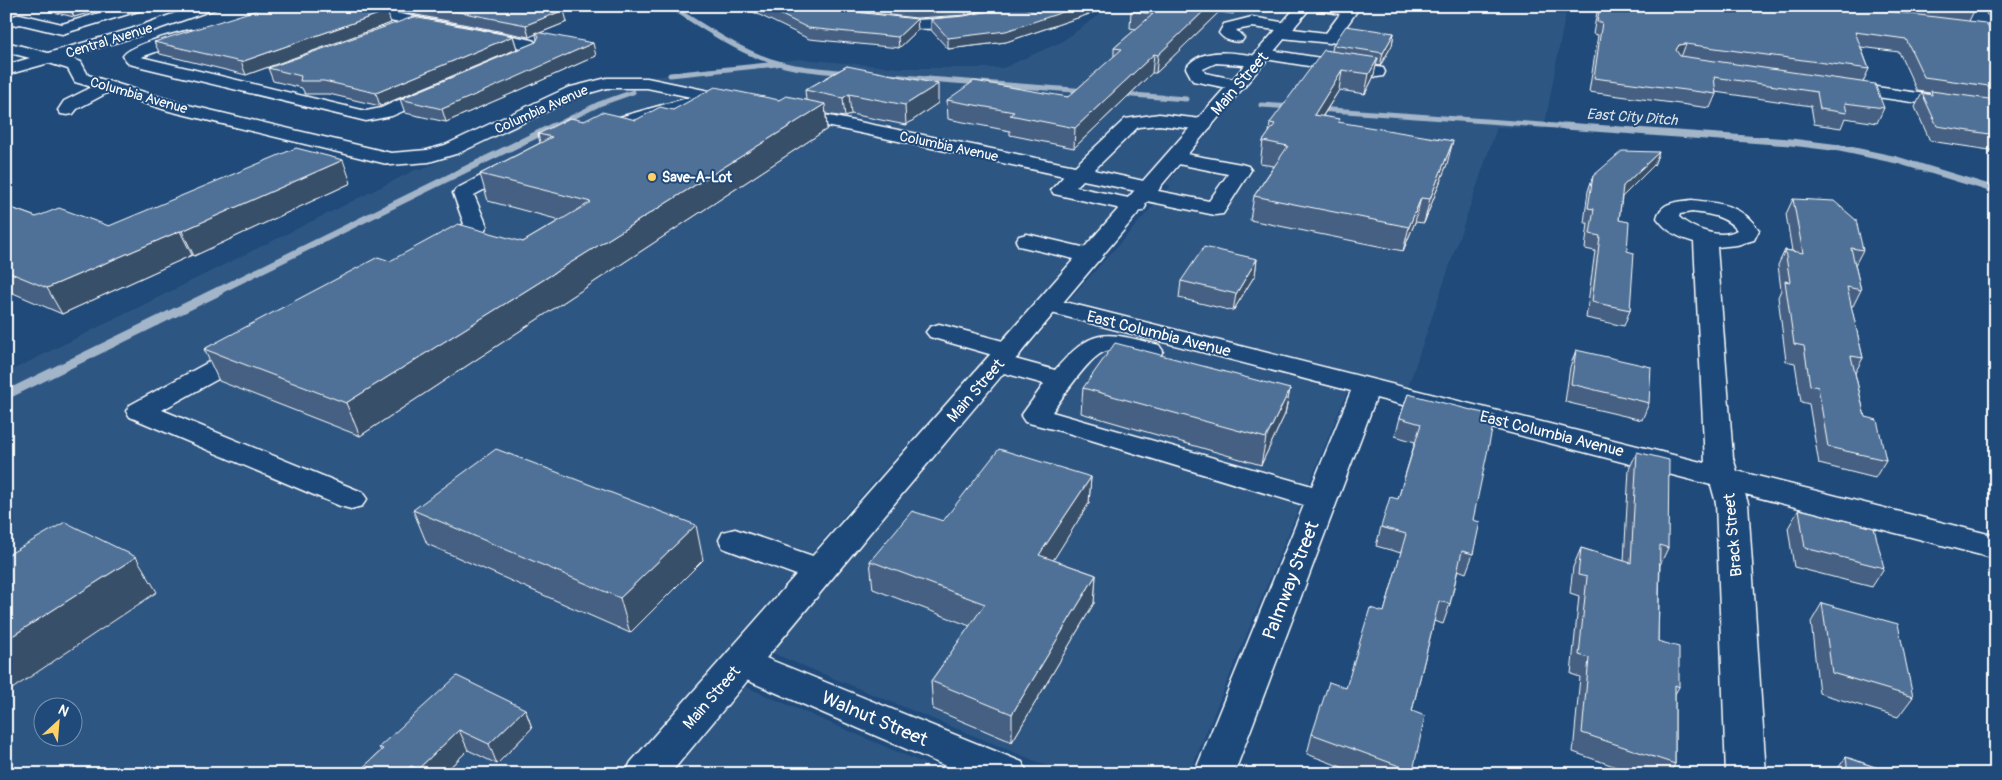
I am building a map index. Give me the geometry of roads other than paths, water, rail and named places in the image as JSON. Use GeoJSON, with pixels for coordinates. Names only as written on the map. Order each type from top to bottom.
{"type":"FeatureCollection","features":[{"type":"Feature","properties":{"kind":"street"},"geometry":{"type":"LineString","coordinates":[[6,14],[34,6]]}},
{"type":"Feature","properties":{"kind":"street"},"geometry":{"type":"LineString","coordinates":[[6,23],[20,20],[62,29],[140,6]]}},
{"type":"Feature","properties":{"kind":"street","name":"Central Avenue"},"geometry":{"type":"LineString","coordinates":[[6,70],[136,32],[210,6]]}},
{"type":"Feature","properties":{"kind":"street"},"geometry":{"type":"LineString","coordinates":[[336,6],[528,44],[532,50],[486,69]]}},
{"type":"Feature","properties":{"kind":"street"},"geometry":{"type":"LineString","coordinates":[[821,6],[856,18],[928,24],[974,20],[1008,6]]}},
{"type":"Feature","properties":{"kind":"street"},"geometry":{"type":"LineString","coordinates":[[1255,6],[1252,22],[1260,51]]}},
{"type":"Feature","properties":{"kind":"street"},"geometry":{"type":"LineString","coordinates":[[1260,51],[1199,77],[1194,68],[1201,61],[1260,51],[1311,37],[1330,38],[1350,10],[1318,6]]}},
{"type":"Feature","properties":{"kind":"street"},"geometry":{"type":"LineString","coordinates":[[1989,6],[1996,15]]}},
{"type":"Feature","properties":{"kind":"street"},"geometry":{"type":"LineString","coordinates":[[1282,8],[1302,10],[1344,19]]}},
{"type":"Feature","properties":{"kind":"street","name":"Main Street"},"geometry":{"type":"LineString","coordinates":[[645,774],[1143,196],[1260,51],[1302,10]]}},
{"type":"Feature","properties":{"kind":"street"},"geometry":{"type":"LineString","coordinates":[[390,31],[417,21]]}},
{"type":"Feature","properties":{"kind":"street"},"geometry":{"type":"LineString","coordinates":[[1252,22],[1229,27],[1227,33],[1260,51]]}},
{"type":"Feature","properties":{"kind":"street"},"geometry":{"type":"LineString","coordinates":[[1939,24],[1996,31]]}},
{"type":"Feature","properties":{"kind":"street"},"geometry":{"type":"LineString","coordinates":[[207,29],[143,50],[131,56],[135,62],[366,116],[386,112],[450,84]]}},
{"type":"Feature","properties":{"kind":"street"},"geometry":{"type":"LineString","coordinates":[[1297,64],[1311,37]]}},
{"type":"Feature","properties":{"kind":"street"},"geometry":{"type":"LineString","coordinates":[[1216,58],[1216,47],[1220,41],[1260,51],[1297,64],[1377,72]]}},
{"type":"Feature","properties":{"kind":"street","name":"Columbia Avenue"},"geometry":{"type":"LineString","coordinates":[[6,47],[70,63],[75,66],[81,78],[175,107],[355,152],[391,159],[409,168],[573,92],[596,85],[637,82],[751,104]]}},
{"type":"Feature","properties":{"kind":"street"},"geometry":{"type":"LineString","coordinates":[[55,76],[76,69]]}},
{"type":"Feature","properties":{"kind":"street"},"geometry":{"type":"LineString","coordinates":[[175,107],[264,76]]}},
{"type":"Feature","properties":{"kind":"street"},"geometry":{"type":"LineString","coordinates":[[1828,85],[1996,109]]}},
{"type":"Feature","properties":{"kind":"street"},"geometry":{"type":"LineString","coordinates":[[66,110],[70,105],[106,86]]}},
{"type":"Feature","properties":{"kind":"street"},"geometry":{"type":"LineString","coordinates":[[574,135],[712,97]]}},
{"type":"Feature","properties":{"kind":"street","name":"Columbia Avenue"},"geometry":{"type":"LineString","coordinates":[[770,108],[860,135],[1078,173]]}},
{"type":"Feature","properties":{"kind":"street"},"geometry":{"type":"LineString","coordinates":[[1175,158],[1241,170],[1216,209],[1143,196],[1061,190],[1132,123],[1141,120],[1167,118],[1203,124]]}},
{"type":"Feature","properties":{"kind":"street"},"geometry":{"type":"LineString","coordinates":[[315,161],[355,152]]}},
{"type":"Feature","properties":{"kind":"street"},"geometry":{"type":"LineString","coordinates":[[425,255],[476,226],[462,193],[540,153]]}},
{"type":"Feature","properties":{"kind":"street","name":"Brack Street"},"geometry":{"type":"LineString","coordinates":[[1706,237],[1718,458],[1732,503],[1746,774]]}},
{"type":"Feature","properties":{"kind":"street"},"geometry":{"type":"LineString","coordinates":[[1028,241],[1091,256]]}},
{"type":"Feature","properties":{"kind":"street","name":"East Columbia Avenue"},"geometry":{"type":"LineString","coordinates":[[1049,305],[1130,336],[1244,355],[1996,548]]}},
{"type":"Feature","properties":{"kind":"street"},"geometry":{"type":"LineString","coordinates":[[938,332],[1061,380]]}},
{"type":"Feature","properties":{"kind":"street"},"geometry":{"type":"LineString","coordinates":[[1130,336],[1105,341],[1083,354],[1035,416],[1078,427],[1322,500]]}},
{"type":"Feature","properties":{"kind":"street"},"geometry":{"type":"LineString","coordinates":[[269,340],[140,411],[351,498]]}},
{"type":"Feature","properties":{"kind":"street","name":"Palmway Street"},"geometry":{"type":"LineString","coordinates":[[1214,774],[1367,386]]}},
{"type":"Feature","properties":{"kind":"street"},"geometry":{"type":"LineString","coordinates":[[735,540],[818,571]]}},
{"type":"Feature","properties":{"kind":"street","name":"Walnut Street"},"geometry":{"type":"LineString","coordinates":[[741,662],[1008,774]]}},
{"type":"Feature","properties":{"kind":"waterway","name":"East City Ditch"},"geometry":{"type":"LineString","coordinates":[[670,6],[740,48],[770,61],[801,68],[850,73]]}},
{"type":"Feature","properties":{"kind":"waterway"},"geometry":{"type":"LineString","coordinates":[[670,75],[777,64]]}},
{"type":"Feature","properties":{"kind":"waterway","name":"East City Ditch"},"geometry":{"type":"LineString","coordinates":[[888,76],[1087,91]]}},
{"type":"Feature","properties":{"kind":"waterway"},"geometry":{"type":"LineString","coordinates":[[551,128],[599,104],[633,92]]}},
{"type":"Feature","properties":{"kind":"waterway","name":"East City Ditch"},"geometry":{"type":"LineString","coordinates":[[1119,94],[1186,99]]}},
{"type":"Feature","properties":{"kind":"waterway","name":"East City Ditch"},"geometry":{"type":"LineString","coordinates":[[1261,105],[1294,107]]}},
{"type":"Feature","properties":{"kind":"waterway","name":"East City Ditch"},"geometry":{"type":"LineString","coordinates":[[1317,109],[1583,128]]}},
{"type":"Feature","properties":{"kind":"waterway"},"geometry":{"type":"LineString","coordinates":[[216,292],[554,126]]}},
{"type":"Feature","properties":{"kind":"waterway","name":"East City Ditch"},"geometry":{"type":"LineString","coordinates":[[1565,126],[1791,142],[1840,148],[1897,160],[1996,190]]}},
{"type":"Feature","properties":{"kind":"waterway"},"geometry":{"type":"LineString","coordinates":[[6,395],[219,291]]}},
{"type":"Feature","properties":{"kind":"place","name":"Save-A-Lot"},"geometry":{"type":"Point","coordinates":[652,177]}}]}
